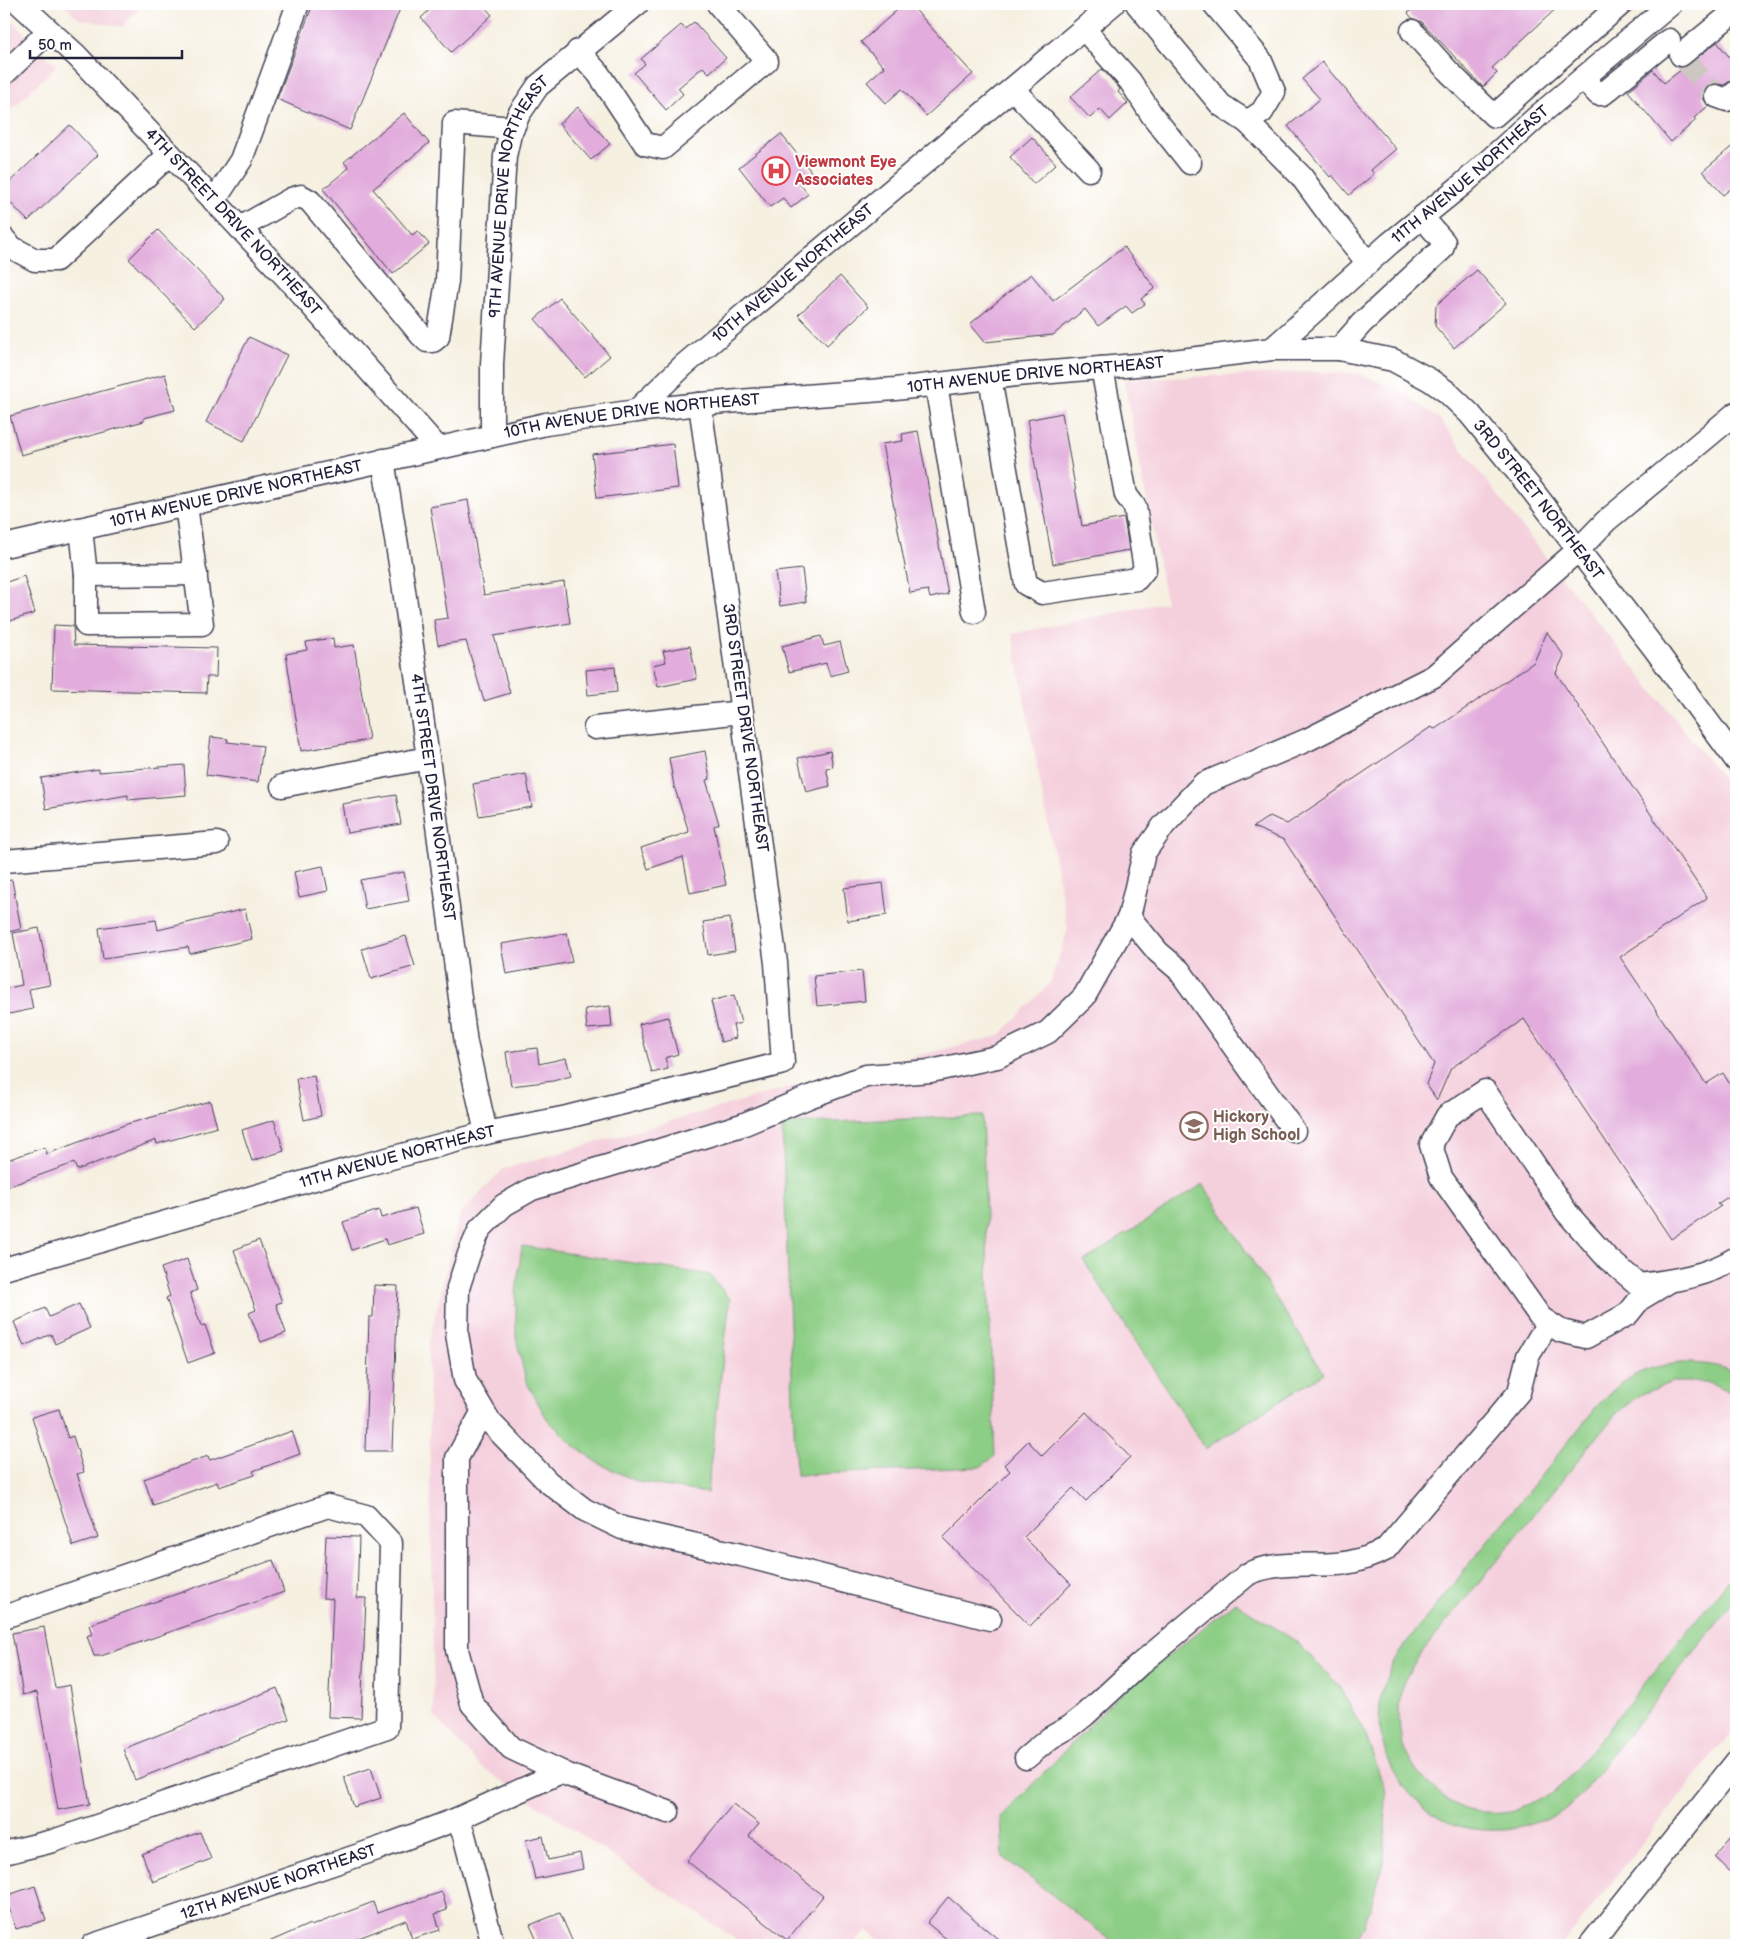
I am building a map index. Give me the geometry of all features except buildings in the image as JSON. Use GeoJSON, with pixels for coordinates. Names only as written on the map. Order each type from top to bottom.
{"type":"FeatureCollection","features":[{"type":"Feature","properties":{"kind":"street","name":"4TH STREET DRIVE NORTHEAST"},"geometry":{"type":"LineString","coordinates":[[20,4],[76,56],[240,228],[438,448]]}},
{"type":"Feature","properties":{"kind":"street"},"geometry":{"type":"LineString","coordinates":[[214,201],[241,160],[298,4]]}},
{"type":"Feature","properties":{"kind":"street","name":"9TH AVENUE DRIVE NORTHEAST"},"geometry":{"type":"LineString","coordinates":[[492,436],[492,364],[506,156],[513,128],[519,114],[538,86],[637,4]]}},
{"type":"Feature","properties":{"kind":"street"},"geometry":{"type":"LineString","coordinates":[[578,52],[598,73],[645,144],[663,148],[767,61],[718,4]]}},
{"type":"Feature","properties":{"kind":"street","name":"10TH AVENUE NORTHEAST"},"geometry":{"type":"LineString","coordinates":[[636,411],[684,365],[1112,4]]}},
{"type":"Feature","properties":{"kind":"street"},"geometry":{"type":"LineString","coordinates":[[1137,4],[1221,104],[1247,122],[1301,176],[1368,263]]}},
{"type":"Feature","properties":{"kind":"street"},"geometry":{"type":"LineString","coordinates":[[1214,4],[1260,58],[1274,92],[1262,112],[1247,122]]}},
{"type":"Feature","properties":{"kind":"street"},"geometry":{"type":"LineString","coordinates":[[1412,31],[1449,72],[1494,116],[1621,4]]}},
{"type":"Feature","properties":{"kind":"street","name":"11TH AVENUE NORTHEAST"},"geometry":{"type":"LineString","coordinates":[[1272,349],[1368,263],[1463,184],[1538,116],[1671,4]]}},
{"type":"Feature","properties":{"kind":"street"},"geometry":{"type":"LineString","coordinates":[[1583,78],[1598,94],[1603,94],[1678,52],[1736,10]]}},
{"type":"Feature","properties":{"kind":"street"},"geometry":{"type":"LineString","coordinates":[[1652,19],[1678,52]]}},
{"type":"Feature","properties":{"kind":"street"},"geometry":{"type":"LineString","coordinates":[[1084,29],[1130,81],[1152,115],[1190,163]]}},
{"type":"Feature","properties":{"kind":"street"},"geometry":{"type":"LineString","coordinates":[[4,74],[49,31]]}},
{"type":"Feature","properties":{"kind":"street"},"geometry":{"type":"LineString","coordinates":[[1013,89],[1089,170]]}},
{"type":"Feature","properties":{"kind":"street"},"geometry":{"type":"LineString","coordinates":[[1518,94],[1538,116]]}},
{"type":"Feature","properties":{"kind":"street"},"geometry":{"type":"LineString","coordinates":[[240,228],[291,199],[301,196],[310,201],[421,335],[427,341],[433,341],[438,337],[447,281],[454,123],[513,128]]}},
{"type":"Feature","properties":{"kind":"street"},"geometry":{"type":"LineString","coordinates":[[4,239],[11,247],[35,260],[56,260],[170,154]]}},
{"type":"Feature","properties":{"kind":"street"},"geometry":{"type":"LineString","coordinates":[[1339,350],[1362,323],[1442,249],[1444,242],[1422,217]]}},
{"type":"Feature","properties":{"kind":"street","name":"10TH AVENUE DRIVE NORTHEAST"},"geometry":{"type":"LineString","coordinates":[[4,546],[546,424],[700,404],[1148,364],[1272,349]]}},
{"type":"Feature","properties":{"kind":"street","name":"3RD STREET NORTHEAST"},"geometry":{"type":"LineString","coordinates":[[1272,349],[1339,350],[1394,360],[1447,392],[1470,414],[1517,472],[1654,648],[1736,760]]}},
{"type":"Feature","properties":{"kind":"street"},"geometry":{"type":"LineString","coordinates":[[990,378],[1026,584],[1042,593],[1136,579],[1145,568],[1135,507],[1126,495],[1102,368]]}},
{"type":"Feature","properties":{"kind":"street"},"geometry":{"type":"LineString","coordinates":[[936,384],[974,612]]}},
{"type":"Feature","properties":{"kind":"street","name":"3RD STREET DRIVE NORTHEAST"},"geometry":{"type":"LineString","coordinates":[[700,404],[776,964],[782,1052]]}},
{"type":"Feature","properties":{"kind":"street"},"geometry":{"type":"LineString","coordinates":[[990,1619],[741,1555],[622,1528],[585,1510],[548,1482],[490,1422],[465,1380],[458,1334],[458,1288],[480,1228],[504,1205],[532,1189],[742,1125],[866,1076],[930,1070],[997,1058],[1048,1032],[1084,997],[1129,917],[1144,852],[1164,825],[1203,784],[1307,740],[1434,676],[1578,551],[1606,521],[1736,413]]}},
{"type":"Feature","properties":{"kind":"street","name":"4TH STREET DRIVE NORTHEAST"},"geometry":{"type":"LineString","coordinates":[[383,460],[428,758],[466,1043],[486,1133]]}},
{"type":"Feature","properties":{"kind":"street"},"geometry":{"type":"LineString","coordinates":[[81,529],[86,575],[86,625],[202,624],[186,505]]}},
{"type":"Feature","properties":{"kind":"street"},"geometry":{"type":"LineString","coordinates":[[86,575],[196,574]]}},
{"type":"Feature","properties":{"kind":"street"},"geometry":{"type":"LineString","coordinates":[[595,728],[742,712]]}},
{"type":"Feature","properties":{"kind":"street"},"geometry":{"type":"LineString","coordinates":[[282,786],[428,758]]}},
{"type":"Feature","properties":{"kind":"street"},"geometry":{"type":"LineString","coordinates":[[4,861],[217,843]]}},
{"type":"Feature","properties":{"kind":"street"},"geometry":{"type":"LineString","coordinates":[[1129,917],[1158,952],[1180,970],[1294,1131]]}},
{"type":"Feature","properties":{"kind":"street","name":"11TH AVENUE NORTHEAST"},"geometry":{"type":"LineString","coordinates":[[4,1269],[349,1169],[486,1133],[567,1117],[783,1063],[782,1052]]}},
{"type":"Feature","properties":{"kind":"street"},"geometry":{"type":"LineString","coordinates":[[1670,1281],[1640,1299],[1628,1314],[1586,1337],[1561,1331],[1541,1318],[1441,1177],[1431,1145],[1448,1116],[1485,1091],[1567,1213],[1607,1258],[1640,1285],[1670,1281],[1719,1269],[1736,1258]]}},
{"type":"Feature","properties":{"kind":"street"},"geometry":{"type":"LineString","coordinates":[[1026,1758],[1050,1738],[1086,1715],[1140,1664],[1248,1574],[1261,1568],[1338,1564],[1361,1560],[1385,1550],[1519,1392],[1528,1356],[1548,1323]]}},
{"type":"Feature","properties":{"kind":"street"},"geometry":{"type":"LineString","coordinates":[[483,1411],[457,1458],[457,1650],[472,1704],[511,1748],[561,1772],[668,1812]]}},
{"type":"Feature","properties":{"kind":"street"},"geometry":{"type":"LineString","coordinates":[[4,1617],[328,1506],[366,1516],[391,1544],[387,1727],[53,1841],[4,1853]]}},
{"type":"Feature","properties":{"kind":"street"},"geometry":{"type":"LineString","coordinates":[[1590,1945],[1736,1762]]}},
{"type":"Feature","properties":{"kind":"street","name":"12TH AVENUE NORTHEAST"},"geometry":{"type":"LineString","coordinates":[[93,1945],[458,1822],[561,1772]]}},
{"type":"Feature","properties":{"kind":"street"},"geometry":{"type":"LineString","coordinates":[[458,1822],[464,1835],[492,1945]]}},
{"type":"Feature","properties":{"kind":"shaded area"},"geometry":{"type":"Polygon","coordinates":[[[63,4],[144,4],[122,27],[79,19],[63,4]]]}},
{"type":"Feature","properties":{"kind":"shaded area"},"geometry":{"type":"Polygon","coordinates":[[[4,12],[56,66],[4,117],[4,12]]]}},
{"type":"Feature","properties":{"kind":"shaded area","name":"Hickory High School"},"geometry":{"type":"Polygon","coordinates":[[[1308,372],[1360,374],[1405,394],[1440,420],[1535,544],[1736,795],[1736,1726],[1562,1945],[1086,1945],[1083,1943],[1081,1945],[886,1945],[867,1931],[852,1945],[744,1945],[481,1767],[434,1716],[428,1345],[460,1214],[503,1169],[801,1084],[999,1036],[1050,983],[1068,929],[1012,634],[1166,602],[1124,380],[1308,372]]]}},
{"type":"Feature","properties":{"kind":"green space"},"geometry":{"type":"Polygon","coordinates":[[[982,1116],[995,1456],[980,1467],[796,1475],[782,1124],[982,1116]]]}},
{"type":"Feature","properties":{"kind":"green space"},"geometry":{"type":"Polygon","coordinates":[[[1203,1184],[1324,1373],[1205,1449],[1084,1261],[1203,1184]]]}},
{"type":"Feature","properties":{"kind":"green space"},"geometry":{"type":"Polygon","coordinates":[[[522,1246],[710,1275],[730,1299],[707,1493],[638,1482],[600,1464],[573,1445],[547,1419],[526,1381],[516,1338],[516,1292],[522,1246]]]}},
{"type":"Feature","properties":{"kind":"green space"},"geometry":{"type":"Polygon","coordinates":[[[1682,1363],[1710,1365],[1736,1374],[1736,1395],[1709,1382],[1672,1382],[1642,1394],[1616,1414],[1423,1651],[1410,1670],[1401,1691],[1399,1712],[1401,1734],[1408,1758],[1421,1777],[1439,1794],[1448,1801],[1468,1810],[1503,1812],[1518,1809],[1534,1802],[1562,1786],[1736,1570],[1736,1600],[1571,1806],[1531,1824],[1510,1829],[1476,1829],[1445,1821],[1426,1809],[1414,1798],[1394,1771],[1387,1755],[1382,1739],[1380,1706],[1385,1681],[1392,1665],[1406,1643],[1597,1406],[1616,1388],[1635,1375],[1655,1367],[1682,1363]]]}},
{"type":"Feature","properties":{"kind":"green space"},"geometry":{"type":"Polygon","coordinates":[[[1235,1602],[1297,1642],[1338,1685],[1366,1735],[1386,1793],[1384,1863],[1364,1926],[1352,1945],[1117,1945],[1003,1857],[1001,1817],[1113,1701],[1235,1602]]]}},
{"type":"Feature","properties":{"kind":"tunnel"},"geometry":{"type":"LineString","coordinates":[[1685,60],[1716,96]]}},
{"type":"Feature","properties":{"kind":"place","name":"Viewmont Eye Associates"},"geometry":{"type":"Point","coordinates":[776,171]}},
{"type":"Feature","properties":{"kind":"place","name":"Hickory High School"},"geometry":{"type":"Point","coordinates":[1194,1126]}}]}
